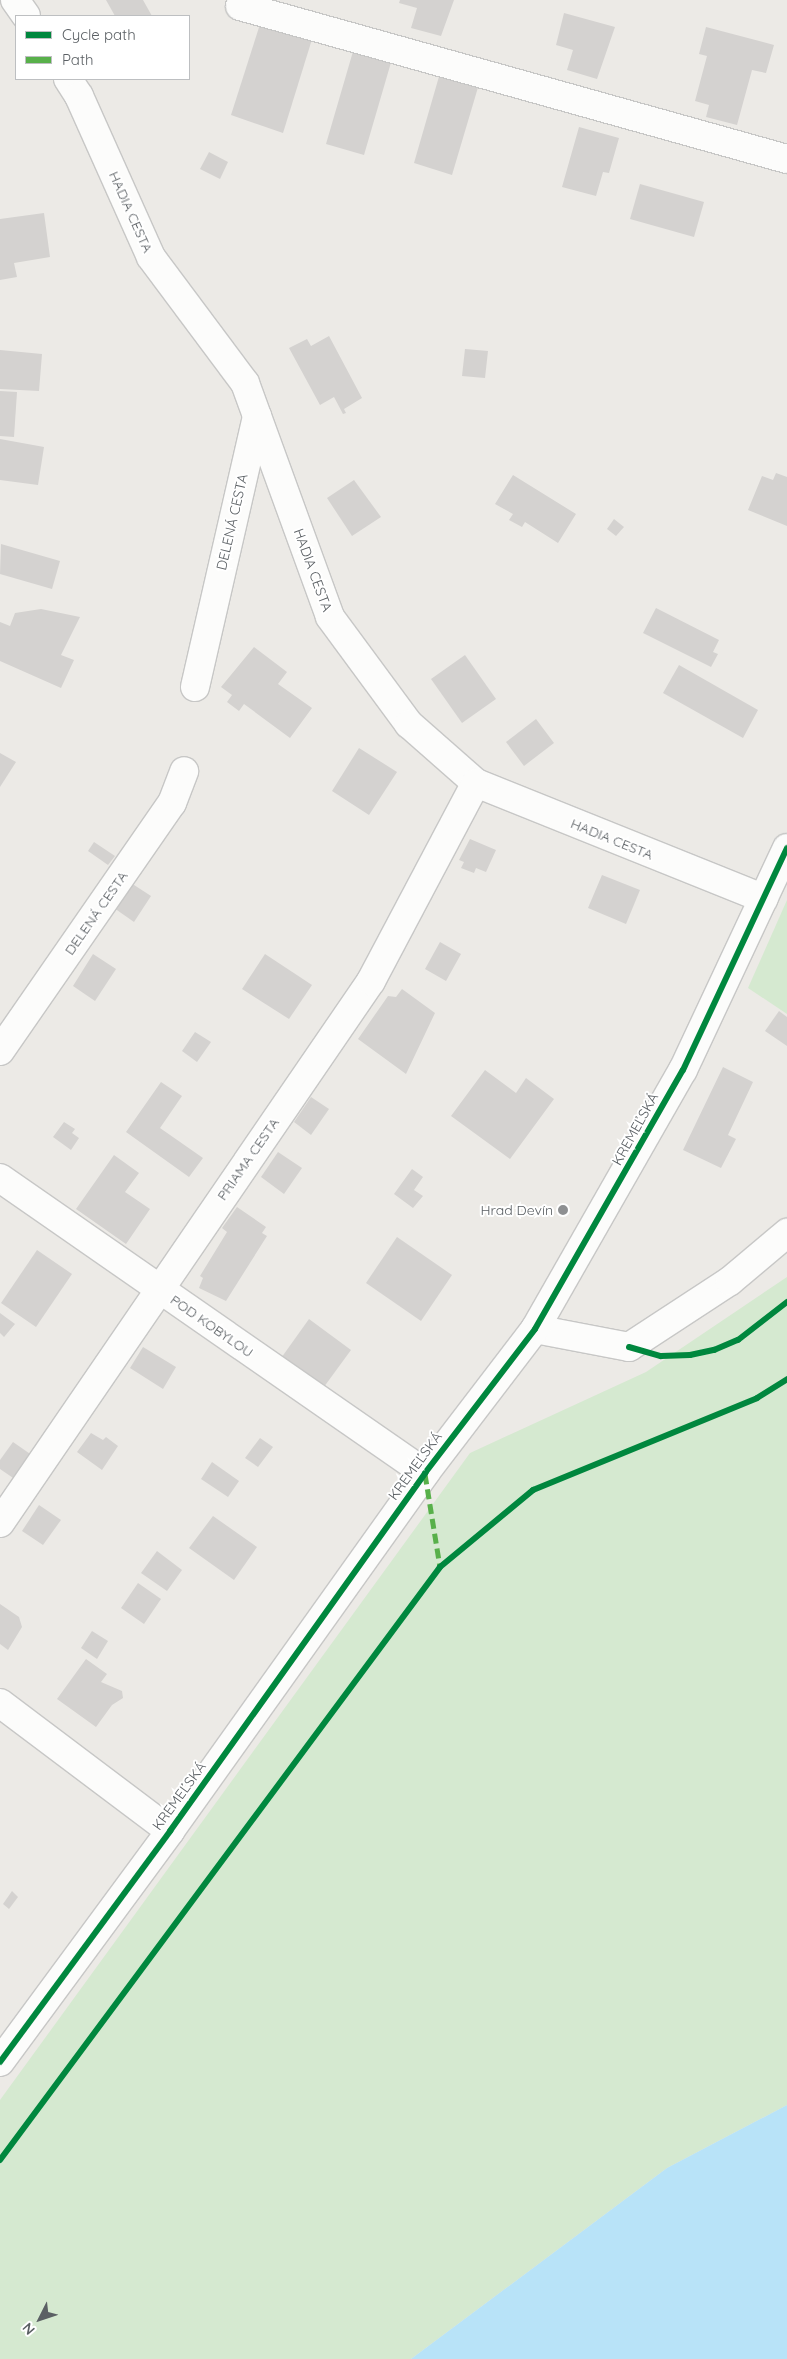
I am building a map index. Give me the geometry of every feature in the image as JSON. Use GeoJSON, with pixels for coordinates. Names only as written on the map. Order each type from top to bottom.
{"type":"FeatureCollection","features":[{"type":"Feature","properties":{"kind":"street"},"geometry":{"type":"LineString","coordinates":[[15,0],[25,15]]}},
{"type":"Feature","properties":{"kind":"street"},"geometry":{"type":"LineString","coordinates":[[240,6],[787,160]]}},
{"type":"Feature","properties":{"kind":"street","name":"HADIA CESTA"},"geometry":{"type":"LineString","coordinates":[[69,80],[79,96],[150,257],[245,383],[330,616],[409,724],[476,783],[764,899]]}},
{"type":"Feature","properties":{"kind":"street","name":"DELENÁ CESTA"},"geometry":{"type":"LineString","coordinates":[[195,687],[257,416]]}},
{"type":"Feature","properties":{"kind":"street","name":"DELENÁ CESTA"},"geometry":{"type":"LineString","coordinates":[[0,1052],[172,803],[184,771]]}},
{"type":"Feature","properties":{"kind":"street","name":"PRIAMA CESTA"},"geometry":{"type":"LineString","coordinates":[[0,1524],[159,1288],[371,981],[476,783]]}},
{"type":"Feature","properties":{"kind":"street","name":"KREMEĽSKÁ"},"geometry":{"type":"LineString","coordinates":[[0,2062],[170,1831],[425,1473],[535,1329],[683,1070],[787,848]]}},
{"type":"Feature","properties":{"kind":"street","name":"POD KOBYLOU"},"geometry":{"type":"LineString","coordinates":[[0,1178],[425,1473]]}},
{"type":"Feature","properties":{"kind":"street"},"geometry":{"type":"LineString","coordinates":[[535,1329],[629,1347],[730,1281],[787,1233]]}},
{"type":"Feature","properties":{"kind":"street"},"geometry":{"type":"LineString","coordinates":[[0,1703],[170,1831]]}},
{"type":"Feature","properties":{"kind":"green space"},"geometry":{"type":"Polygon","coordinates":[[[787,900],[787,1014],[748,988],[787,900]]]}},
{"type":"Feature","properties":{"kind":"green space"},"geometry":{"type":"Polygon","coordinates":[[[787,1277],[787,2105],[667,2168],[411,2359],[0,2359],[0,2100],[470,1453],[646,1372],[787,1277]]]}},
{"type":"Feature","properties":{"kind":"water"},"geometry":{"type":"Polygon","coordinates":[[[787,2105],[787,2359],[411,2359],[667,2168],[787,2105]]]}},
{"type":"Feature","properties":{"kind":"building"},"geometry":{"type":"Polygon","coordinates":[[[106,0],[143,0],[151,15],[114,15],[106,0]]]}},
{"type":"Feature","properties":{"kind":"building"},"geometry":{"type":"Polygon","coordinates":[[[400,0],[454,0],[441,36],[411,28],[417,8],[399,3],[400,0]]]}},
{"type":"Feature","properties":{"kind":"building"},"geometry":{"type":"Polygon","coordinates":[[[564,13],[615,27],[597,79],[567,70],[573,50],[556,45],[564,13]]]}},
{"type":"Feature","properties":{"kind":"building"},"geometry":{"type":"Polygon","coordinates":[[[261,21],[313,36],[283,133],[231,115],[261,21]]]}},
{"type":"Feature","properties":{"kind":"building"},"geometry":{"type":"Polygon","coordinates":[[[706,27],[774,45],[766,73],[752,70],[737,125],[706,117],[709,105],[695,101],[707,56],[699,54],[706,27]]]}},
{"type":"Feature","properties":{"kind":"building"},"geometry":{"type":"Polygon","coordinates":[[[354,48],[392,59],[364,155],[326,144],[354,48]]]}},
{"type":"Feature","properties":{"kind":"building"},"geometry":{"type":"Polygon","coordinates":[[[440,73],[479,84],[452,175],[414,163],[440,73]]]}},
{"type":"Feature","properties":{"kind":"building"},"geometry":{"type":"Polygon","coordinates":[[[579,127],[619,138],[609,173],[603,172],[596,196],[562,187],[579,127]]]}},
{"type":"Feature","properties":{"kind":"building"},"geometry":{"type":"Polygon","coordinates":[[[209,152],[228,162],[220,179],[200,169],[209,152]]]}},
{"type":"Feature","properties":{"kind":"building"},"geometry":{"type":"Polygon","coordinates":[[[640,184],[704,202],[694,237],[630,219],[640,184]]]}},
{"type":"Feature","properties":{"kind":"building"},"geometry":{"type":"Polygon","coordinates":[[[44,213],[50,257],[14,263],[17,277],[0,280],[0,219],[44,213]]]}},
{"type":"Feature","properties":{"kind":"building"},"geometry":{"type":"Polygon","coordinates":[[[329,336],[362,398],[344,409],[346,413],[343,414],[334,397],[320,405],[289,348],[307,339],[311,346],[329,336]]]}},
{"type":"Feature","properties":{"kind":"building"},"geometry":{"type":"Polygon","coordinates":[[[465,349],[488,351],[485,378],[462,376],[465,349]]]}},
{"type":"Feature","properties":{"kind":"building"},"geometry":{"type":"Polygon","coordinates":[[[0,350],[42,354],[39,391],[0,389],[0,350]]]}},
{"type":"Feature","properties":{"kind":"building"},"geometry":{"type":"Polygon","coordinates":[[[0,391],[17,392],[14,437],[0,436],[0,391]]]}},
{"type":"Feature","properties":{"kind":"building"},"geometry":{"type":"Polygon","coordinates":[[[0,439],[44,447],[38,485],[0,480],[0,439]]]}},
{"type":"Feature","properties":{"kind":"building"},"geometry":{"type":"Polygon","coordinates":[[[776,473],[787,477],[787,526],[748,510],[762,476],[773,480],[776,473]]]}},
{"type":"Feature","properties":{"kind":"building"},"geometry":{"type":"Polygon","coordinates":[[[513,475],[576,514],[558,543],[525,522],[522,527],[509,520],[513,514],[495,504],[513,475]]]}},
{"type":"Feature","properties":{"kind":"building"},"geometry":{"type":"Polygon","coordinates":[[[354,480],[381,517],[352,536],[327,498],[354,480]]]}},
{"type":"Feature","properties":{"kind":"building"},"geometry":{"type":"Polygon","coordinates":[[[614,519],[624,527],[616,536],[607,529],[614,519]]]}},
{"type":"Feature","properties":{"kind":"building"},"geometry":{"type":"Polygon","coordinates":[[[1,544],[60,561],[52,589],[0,574],[1,544]]]}},
{"type":"Feature","properties":{"kind":"building"},"geometry":{"type":"Polygon","coordinates":[[[656,608],[719,640],[713,652],[718,654],[711,667],[643,633],[656,608]]]}},
{"type":"Feature","properties":{"kind":"building"},"geometry":{"type":"Polygon","coordinates":[[[41,609],[80,617],[61,655],[74,660],[61,688],[0,661],[0,622],[10,626],[15,613],[41,609]]]}},
{"type":"Feature","properties":{"kind":"building"},"geometry":{"type":"Polygon","coordinates":[[[254,647],[287,672],[278,684],[312,708],[290,738],[244,704],[239,711],[227,702],[232,695],[221,687],[254,647]]]}},
{"type":"Feature","properties":{"kind":"building"},"geometry":{"type":"Polygon","coordinates":[[[465,655],[496,699],[462,723],[431,679],[465,655]]]}},
{"type":"Feature","properties":{"kind":"building"},"geometry":{"type":"Polygon","coordinates":[[[679,665],[758,710],[743,738],[663,693],[679,665]]]}},
{"type":"Feature","properties":{"kind":"building"},"geometry":{"type":"Polygon","coordinates":[[[536,719],[554,743],[524,766],[506,742],[536,719]]]}},
{"type":"Feature","properties":{"kind":"building"},"geometry":{"type":"Polygon","coordinates":[[[359,748],[397,772],[369,815],[332,791],[359,748]]]}},
{"type":"Feature","properties":{"kind":"building"},"geometry":{"type":"Polygon","coordinates":[[[0,753],[16,762],[0,787],[0,753]]]}},
{"type":"Feature","properties":{"kind":"building"},"geometry":{"type":"Polygon","coordinates":[[[470,839],[496,850],[486,872],[476,868],[474,873],[461,868],[464,862],[459,860],[470,839]]]}},
{"type":"Feature","properties":{"kind":"building"},"geometry":{"type":"Polygon","coordinates":[[[94,842],[115,856],[108,865],[88,851],[94,842]]]}},
{"type":"Feature","properties":{"kind":"building"},"geometry":{"type":"Polygon","coordinates":[[[602,875],[640,890],[626,924],[588,908],[602,875]]]}},
{"type":"Feature","properties":{"kind":"building"},"geometry":{"type":"Polygon","coordinates":[[[131,883],[151,896],[134,922],[114,908],[131,883]]]}},
{"type":"Feature","properties":{"kind":"building"},"geometry":{"type":"Polygon","coordinates":[[[440,942],[461,954],[446,981],[425,969],[440,942]]]}},
{"type":"Feature","properties":{"kind":"building"},"geometry":{"type":"Polygon","coordinates":[[[93,954],[116,969],[95,1001],[73,986],[93,954]]]}},
{"type":"Feature","properties":{"kind":"building"},"geometry":{"type":"Polygon","coordinates":[[[265,954],[312,985],[289,1019],[242,989],[265,954]]]}},
{"type":"Feature","properties":{"kind":"building"},"geometry":{"type":"Polygon","coordinates":[[[402,989],[435,1013],[406,1074],[358,1039],[388,996],[396,997],[402,989]]]}},
{"type":"Feature","properties":{"kind":"building"},"geometry":{"type":"Polygon","coordinates":[[[779,1011],[787,1017],[787,1046],[765,1031],[779,1011]]]}},
{"type":"Feature","properties":{"kind":"building"},"geometry":{"type":"Polygon","coordinates":[[[195,1032],[211,1042],[197,1062],[182,1051],[195,1032]]]}},
{"type":"Feature","properties":{"kind":"building"},"geometry":{"type":"Polygon","coordinates":[[[723,1067],[753,1082],[728,1135],[736,1139],[721,1168],[683,1150],[723,1067]]]}},
{"type":"Feature","properties":{"kind":"building"},"geometry":{"type":"Polygon","coordinates":[[[485,1070],[516,1093],[526,1078],[554,1099],[510,1159],[451,1116],[485,1070]]]}},
{"type":"Feature","properties":{"kind":"building"},"geometry":{"type":"Polygon","coordinates":[[[161,1082],[182,1096],[160,1128],[203,1158],[189,1177],[126,1132],[161,1082]]]}},
{"type":"Feature","properties":{"kind":"building"},"geometry":{"type":"Polygon","coordinates":[[[311,1097],[329,1109],[311,1135],[294,1122],[311,1097]]]}},
{"type":"Feature","properties":{"kind":"building"},"geometry":{"type":"Polygon","coordinates":[[[64,1122],[75,1129],[72,1133],[79,1138],[71,1150],[53,1137],[64,1122]]]}},
{"type":"Feature","properties":{"kind":"building"},"geometry":{"type":"Polygon","coordinates":[[[278,1152],[302,1168],[284,1194],[261,1177],[278,1152]]]}},
{"type":"Feature","properties":{"kind":"building"},"geometry":{"type":"Polygon","coordinates":[[[114,1155],[139,1173],[125,1192],[150,1209],[126,1244],[76,1209],[114,1155]]]}},
{"type":"Feature","properties":{"kind":"building"},"geometry":{"type":"Polygon","coordinates":[[[412,1169],[423,1177],[414,1190],[423,1196],[413,1208],[394,1194],[412,1169]]]}},
{"type":"Feature","properties":{"kind":"building"},"geometry":{"type":"Polygon","coordinates":[[[237,1207],[266,1227],[262,1233],[267,1236],[226,1301],[199,1288],[203,1278],[200,1276],[227,1232],[222,1228],[237,1207]]]}},
{"type":"Feature","properties":{"kind":"building"},"geometry":{"type":"Polygon","coordinates":[[[397,1237],[452,1275],[421,1321],[366,1283],[397,1237]]]}},
{"type":"Feature","properties":{"kind":"building"},"geometry":{"type":"Polygon","coordinates":[[[37,1250],[72,1274],[36,1327],[1,1303],[37,1250]]]}},
{"type":"Feature","properties":{"kind":"building"},"geometry":{"type":"Polygon","coordinates":[[[0,1313],[15,1324],[4,1337],[0,1333],[0,1313]]]}},
{"type":"Feature","properties":{"kind":"building"},"geometry":{"type":"Polygon","coordinates":[[[309,1319],[351,1350],[321,1391],[279,1361],[309,1319]]]}},
{"type":"Feature","properties":{"kind":"building"},"geometry":{"type":"Polygon","coordinates":[[[143,1347],[176,1367],[163,1389],[130,1368],[143,1347]]]}},
{"type":"Feature","properties":{"kind":"building"},"geometry":{"type":"Polygon","coordinates":[[[91,1433],[103,1440],[106,1437],[118,1446],[102,1470],[77,1452],[91,1433]]]}},
{"type":"Feature","properties":{"kind":"building"},"geometry":{"type":"Polygon","coordinates":[[[260,1438],[273,1447],[258,1467],[245,1458],[260,1438]]]}},
{"type":"Feature","properties":{"kind":"building"},"geometry":{"type":"Polygon","coordinates":[[[13,1442],[36,1458],[19,1482],[0,1469],[0,1460],[13,1442]]]}},
{"type":"Feature","properties":{"kind":"building"},"geometry":{"type":"Polygon","coordinates":[[[212,1462],[239,1481],[228,1497],[201,1479],[212,1462]]]}},
{"type":"Feature","properties":{"kind":"building"},"geometry":{"type":"Polygon","coordinates":[[[39,1505],[61,1520],[43,1545],[22,1531],[39,1505]]]}},
{"type":"Feature","properties":{"kind":"building"},"geometry":{"type":"Polygon","coordinates":[[[213,1516],[257,1547],[234,1580],[189,1548],[213,1516]]]}},
{"type":"Feature","properties":{"kind":"building"},"geometry":{"type":"Polygon","coordinates":[[[157,1551],[182,1570],[167,1591],[141,1573],[157,1551]]]}},
{"type":"Feature","properties":{"kind":"building"},"geometry":{"type":"Polygon","coordinates":[[[138,1583],[161,1599],[144,1624],[121,1608],[138,1583]]]}},
{"type":"Feature","properties":{"kind":"building"},"geometry":{"type":"Polygon","coordinates":[[[0,1604],[19,1617],[22,1627],[8,1650],[0,1644],[0,1604]]]}},
{"type":"Feature","properties":{"kind":"building"},"geometry":{"type":"Polygon","coordinates":[[[92,1631],[108,1641],[97,1659],[81,1648],[92,1631]]]}},
{"type":"Feature","properties":{"kind":"building"},"geometry":{"type":"Polygon","coordinates":[[[86,1659],[107,1674],[101,1682],[122,1691],[123,1698],[112,1705],[96,1727],[57,1699],[86,1659]]]}},
{"type":"Feature","properties":{"kind":"building"},"geometry":{"type":"Polygon","coordinates":[[[12,1891],[18,1897],[9,1909],[3,1904],[12,1891]]]}},
{"type":"Feature","properties":{"kind":"marked path"},"geometry":{"type":"LineString","coordinates":[[425,1474],[440,1567]]}},
{"type":"Feature","properties":{"kind":"cycle path"},"geometry":{"type":"LineString","coordinates":[[0,2062],[170,1831],[425,1473],[535,1329],[683,1070],[787,848]]}},
{"type":"Feature","properties":{"kind":"cycle path"},"geometry":{"type":"LineString","coordinates":[[629,1347],[661,1356],[690,1355],[714,1350],[738,1340],[787,1302]]}},
{"type":"Feature","properties":{"kind":"cycle path"},"geometry":{"type":"LineString","coordinates":[[0,2160],[440,1567],[533,1490],[757,1398],[787,1379]]}},
{"type":"Feature","properties":{"kind":"place","name":"Hrad Devín"},"geometry":{"type":"Point","coordinates":[563,1210]}}]}
